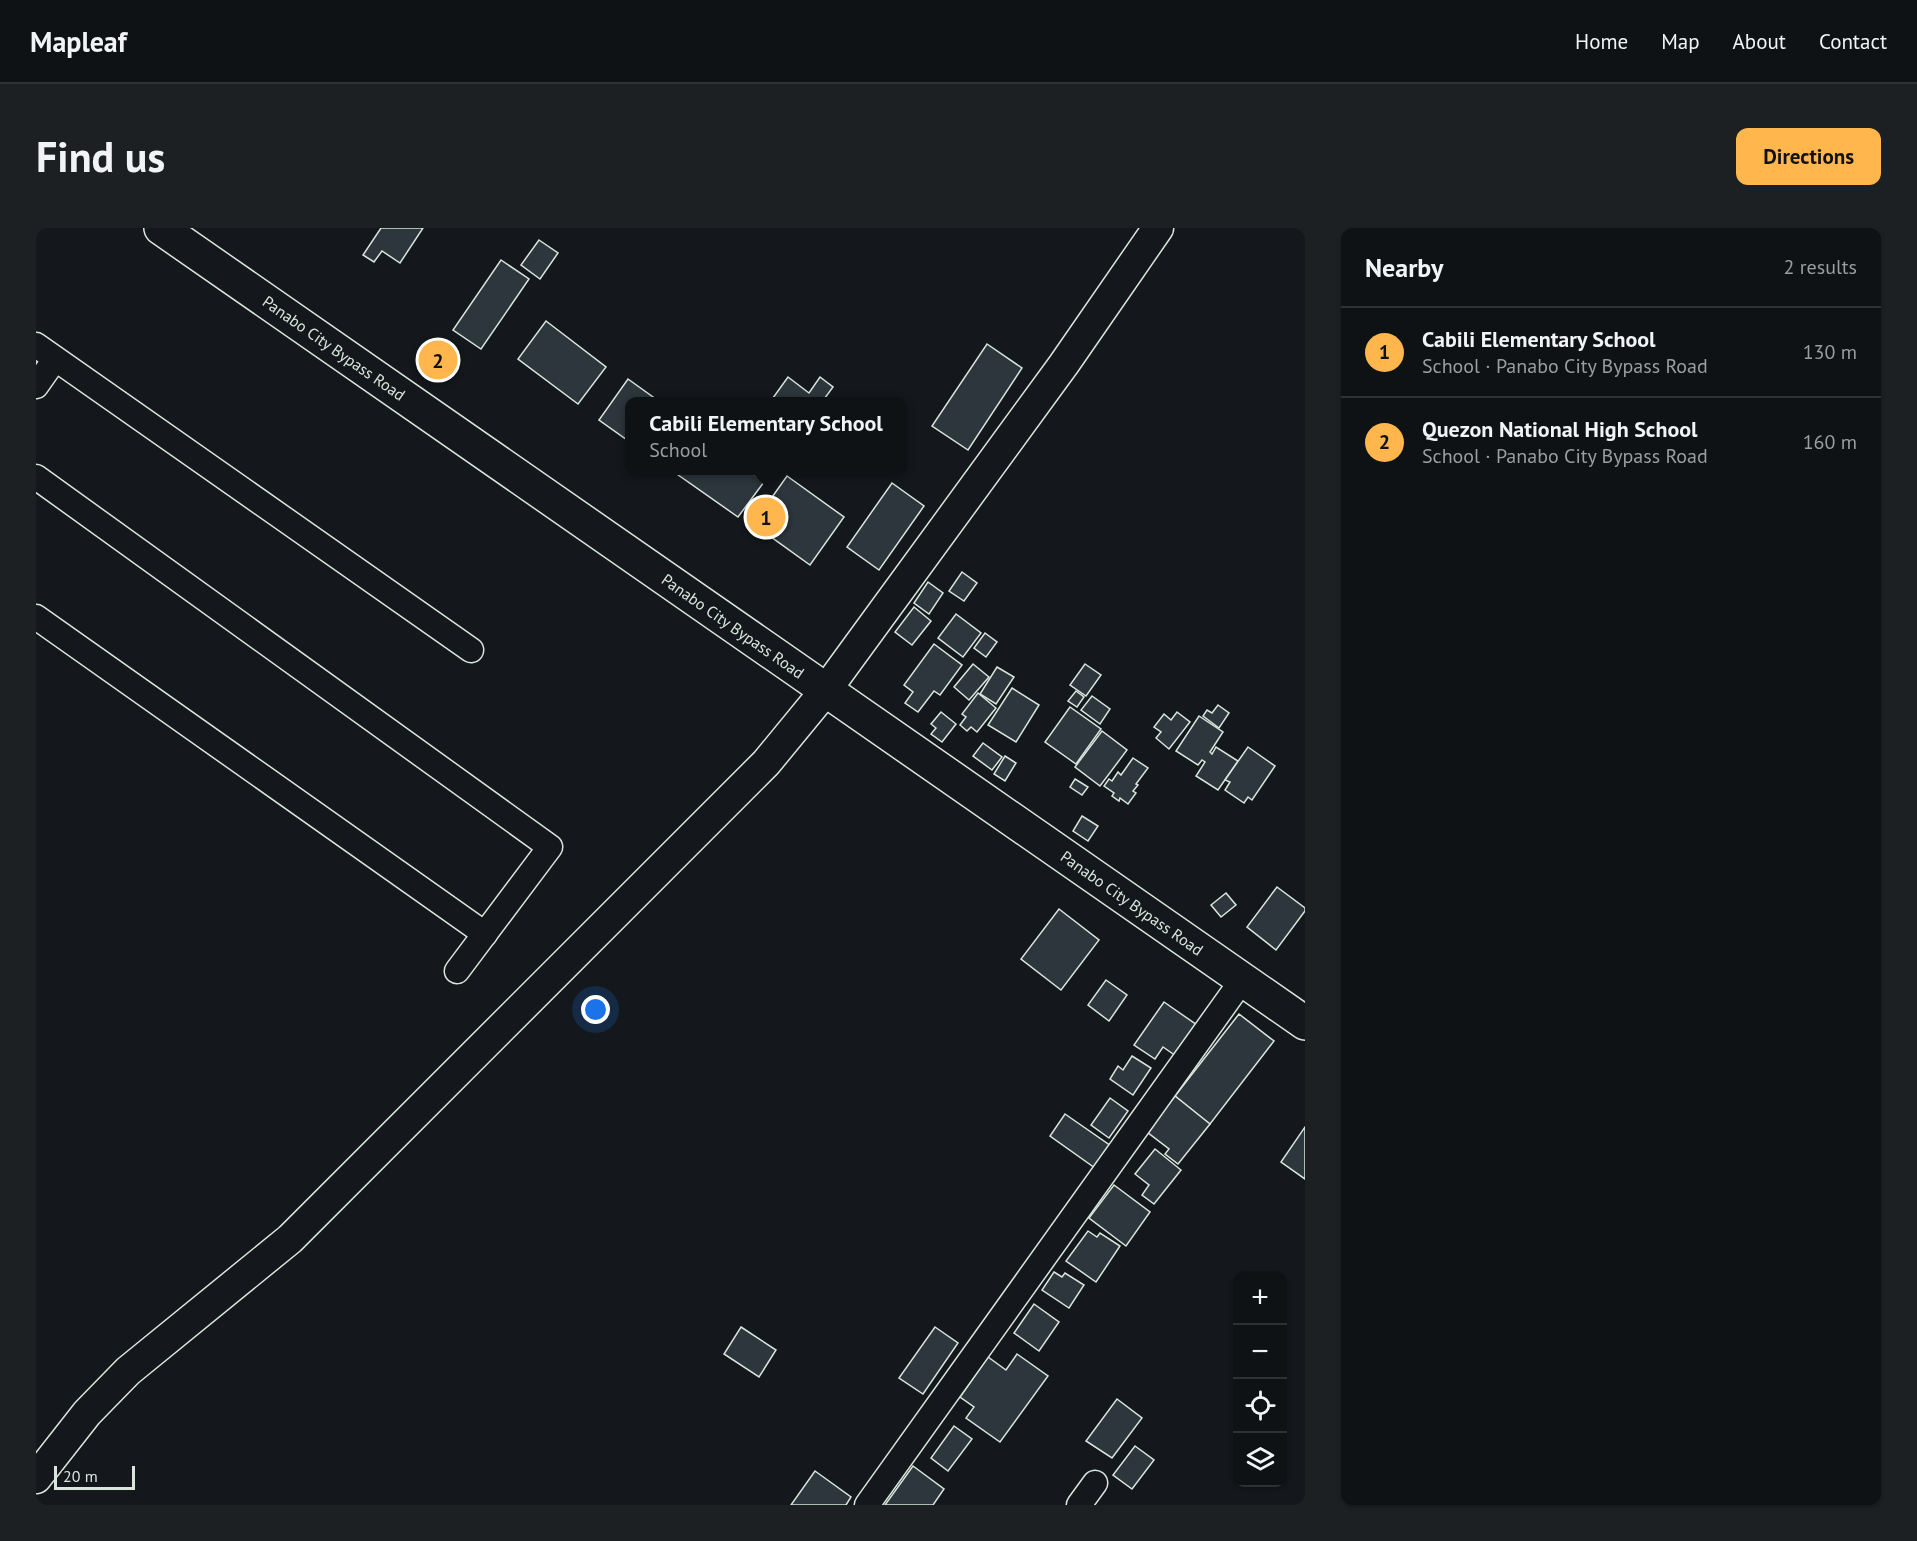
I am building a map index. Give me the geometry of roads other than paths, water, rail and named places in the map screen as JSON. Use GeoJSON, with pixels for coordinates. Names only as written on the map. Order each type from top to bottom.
{"type":"FeatureCollection","features":[{"type":"Feature","properties":{"kind":"main road","name":"Panabo City Bypass Road"},"geometry":{"type":"LineString","coordinates":[[161,228],[1305,1023]]}},
{"type":"Feature","properties":{"kind":"street"},"geometry":{"type":"LineString","coordinates":[[36,1478],[87,1413],[128,1371],[290,1239],[766,763],[825,690],[1064,364],[1158,228]]}},
{"type":"Feature","properties":{"kind":"street"},"geometry":{"type":"LineString","coordinates":[[36,386],[46,352],[471,650]]}},
{"type":"Feature","properties":{"kind":"street"},"geometry":{"type":"LineString","coordinates":[[36,477],[550,847],[457,971]]}},
{"type":"Feature","properties":{"kind":"street"},"geometry":{"type":"LineString","coordinates":[[36,617],[484,934]]}},
{"type":"Feature","properties":{"kind":"street"},"geometry":{"type":"LineString","coordinates":[[867,1505],[1243,979]]}},
{"type":"Feature","properties":{"kind":"street"},"geometry":{"type":"LineString","coordinates":[[1079,1505],[1095,1483]]}},
{"type":"Feature","properties":{"kind":"place","name":"Quezon National High School"},"geometry":{"type":"Point","coordinates":[438,360]}},
{"type":"Feature","properties":{"kind":"place","name":"Cabili Elementary School"},"geometry":{"type":"Point","coordinates":[766,517]}}]}
